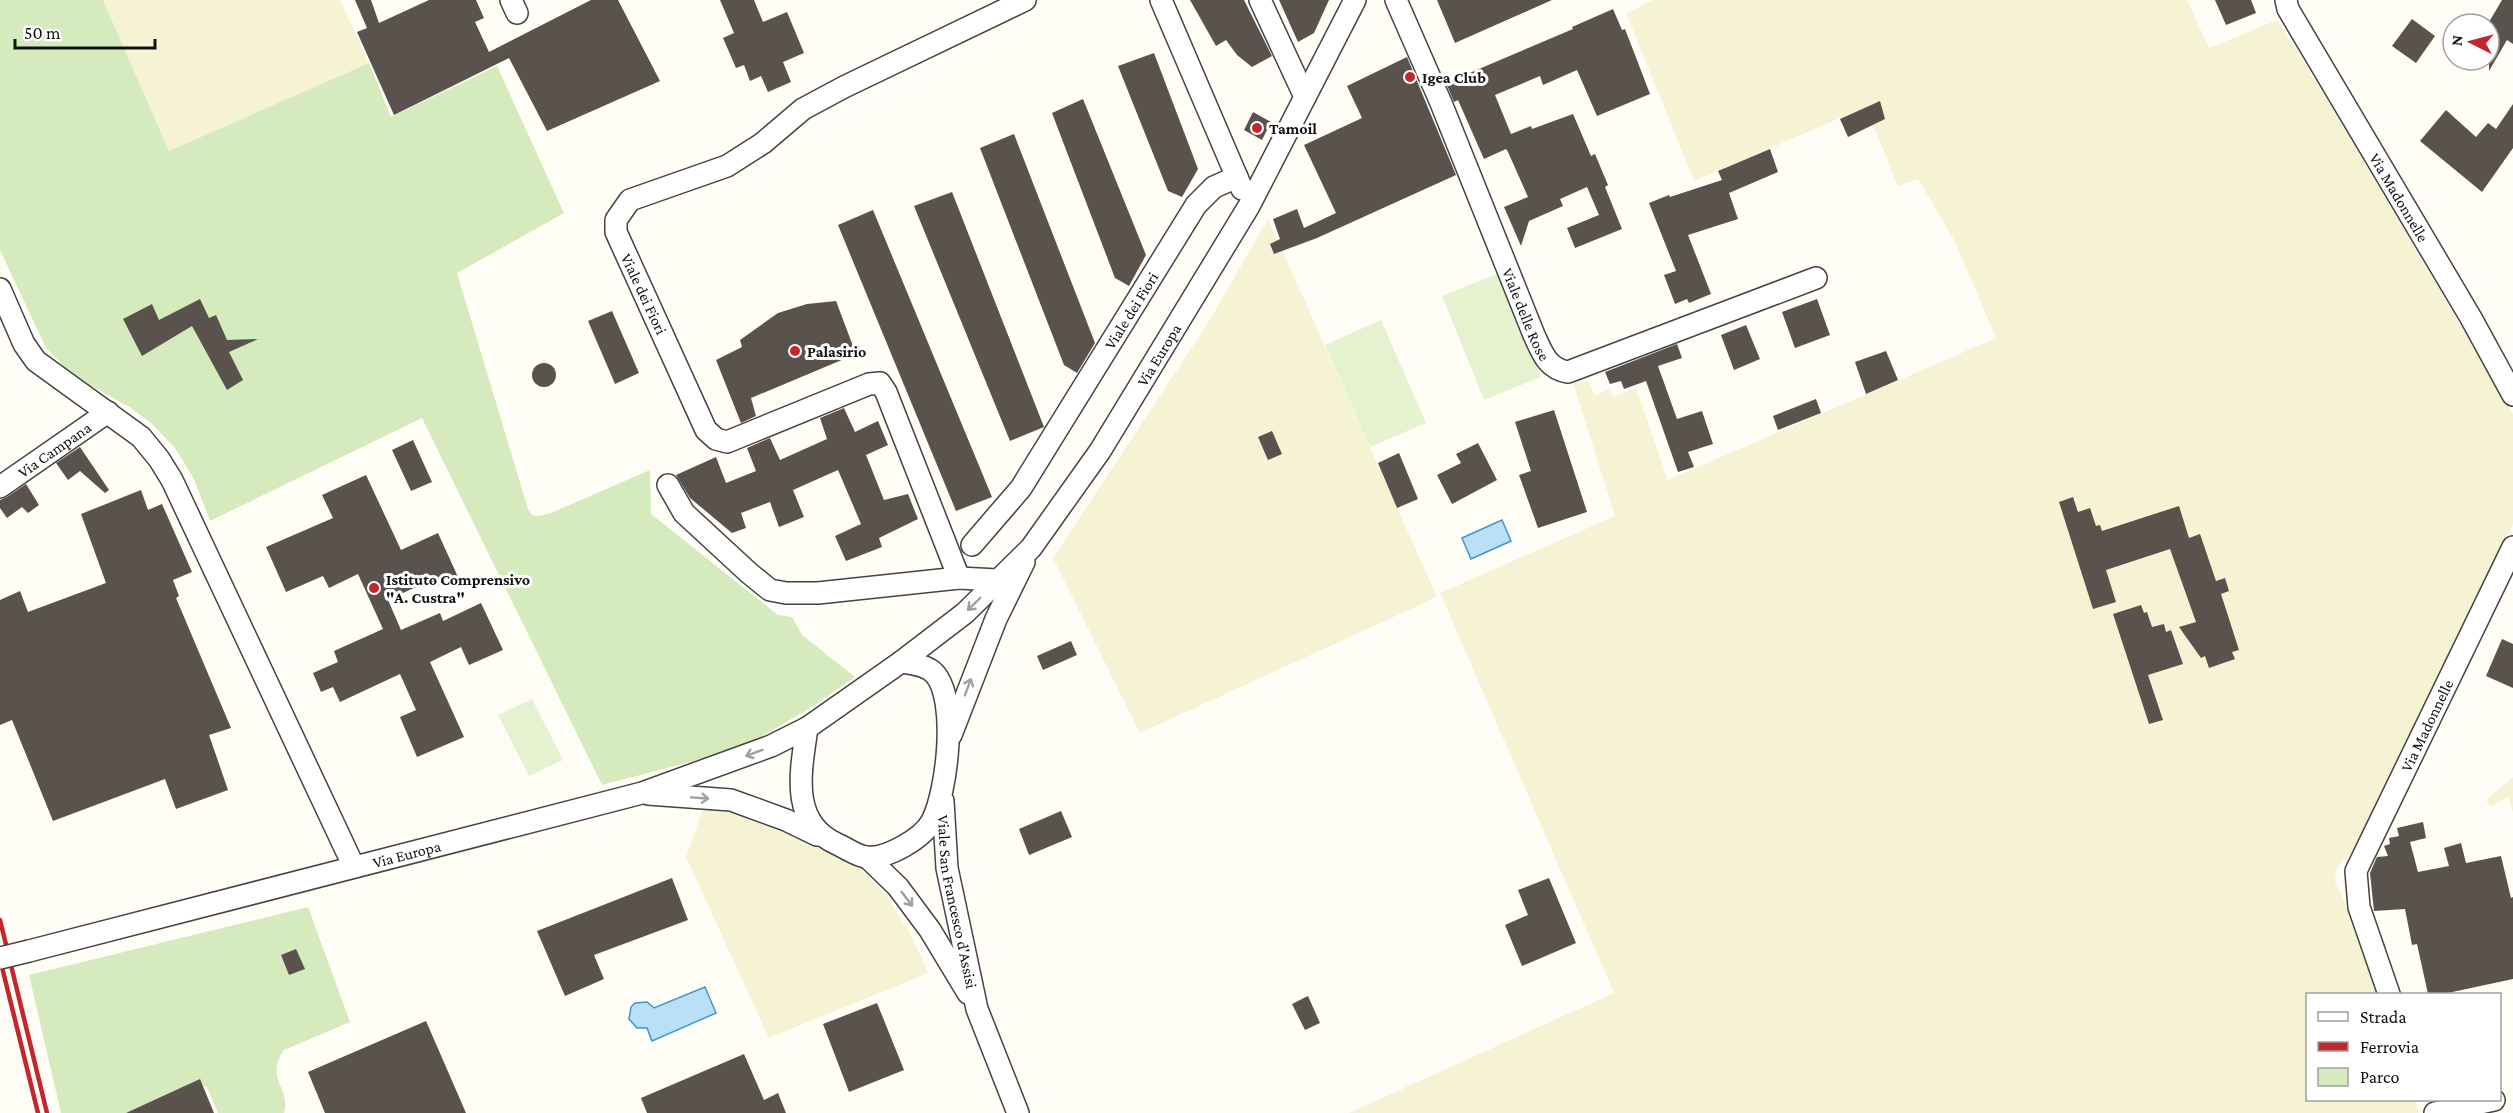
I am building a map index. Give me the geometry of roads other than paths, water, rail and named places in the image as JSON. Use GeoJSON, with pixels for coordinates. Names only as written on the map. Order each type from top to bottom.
{"type":"FeatureCollection","features":[{"type":"Feature","properties":{"kind":"street","name":"Viale dei Fiori"},"geometry":{"type":"LineString","coordinates":[[959,578],[886,392],[880,383],[869,384],[727,442],[716,439],[706,430],[616,232],[616,220],[630,200],[727,166],[763,143],[803,109],[1025,0]]}},
{"type":"Feature","properties":{"kind":"street"},"geometry":{"type":"LineString","coordinates":[[1161,0],[1249,206]]}},
{"type":"Feature","properties":{"kind":"street"},"geometry":{"type":"LineString","coordinates":[[1260,0],[1305,98]]}},
{"type":"Feature","properties":{"kind":"street","name":"Via Europa"},"geometry":{"type":"LineString","coordinates":[[902,662],[965,613],[1031,548],[1100,451],[1249,206],[1355,0]]}},
{"type":"Feature","properties":{"kind":"street","name":"Viale delle Rose"},"geometry":{"type":"LineString","coordinates":[[1396,0],[1441,103],[1534,335],[1546,360],[1558,370],[1568,372],[1816,278]]}},
{"type":"Feature","properties":{"kind":"street","name":"Via Madonnelle"},"geometry":{"type":"LineString","coordinates":[[2286,0],[2288,9],[2471,318],[2513,395]]}},
{"type":"Feature","properties":{"kind":"street","name":"Viale dei Fiori"},"geometry":{"type":"LineString","coordinates":[[972,545],[1021,488],[1196,205],[1214,187],[1237,177]]}},
{"type":"Feature","properties":{"kind":"street"},"geometry":{"type":"LineString","coordinates":[[0,289],[24,344],[36,361],[141,437],[172,480],[354,867]]}},
{"type":"Feature","properties":{"kind":"street","name":"Via Campana"},"geometry":{"type":"LineString","coordinates":[[0,487],[108,412]]}},
{"type":"Feature","properties":{"kind":"street"},"geometry":{"type":"LineString","coordinates":[[668,485],[684,513],[770,590],[786,593],[818,593],[959,578],[998,580]]}},
{"type":"Feature","properties":{"kind":"street","name":"Via Madonnelle"},"geometry":{"type":"LineString","coordinates":[[2389,993],[2359,907],[2356,871],[2513,547]]}},
{"type":"Feature","properties":{"kind":"street"},"geometry":{"type":"LineString","coordinates":[[948,742],[992,628],[1031,548]]}},
{"type":"Feature","properties":{"kind":"street"},"geometry":{"type":"LineString","coordinates":[[642,794],[731,800],[786,820],[822,837],[867,857],[912,843],[931,823],[942,795],[948,742],[946,708],[941,687],[936,675],[925,667],[902,662],[807,728],[800,776],[806,817],[822,837]]}},
{"type":"Feature","properties":{"kind":"street","name":"Via Europa"},"geometry":{"type":"LineString","coordinates":[[0,958],[642,794],[771,746],[807,728]]}},
{"type":"Feature","properties":{"kind":"street","name":"Viale San Francesco d'Assisi"},"geometry":{"type":"LineString","coordinates":[[942,795],[947,868],[977,1009]]}},
{"type":"Feature","properties":{"kind":"street","name":"Viale San Francesco d'Assisi"},"geometry":{"type":"LineString","coordinates":[[867,857],[898,887],[930,930],[977,1009],[1018,1113]]}},
{"type":"Feature","properties":{"kind":"street"},"geometry":{"type":"LineString","coordinates":[[2433,1113],[2489,1101]]}},
{"type":"Feature","properties":{"kind":"water"},"geometry":{"type":"Polygon","coordinates":[[[1502,520],[1511,541],[1471,559],[1462,538],[1502,520]]]}},
{"type":"Feature","properties":{"kind":"water"},"geometry":{"type":"Polygon","coordinates":[[[705,987],[716,1013],[652,1041],[647,1028],[637,1028],[629,1019],[631,1007],[635,1003],[647,1002],[654,1008],[705,987]]]}},
{"type":"Feature","properties":{"kind":"railway"},"geometry":{"type":"LineString","coordinates":[[0,920],[47,1113]]}},
{"type":"Feature","properties":{"kind":"railway"},"geometry":{"type":"LineString","coordinates":[[0,959],[38,1113]]}},
{"type":"Feature","properties":{"kind":"place","name":"Igea Club"},"geometry":{"type":"Point","coordinates":[1410,77]}},
{"type":"Feature","properties":{"kind":"place","name":"Tamoil"},"geometry":{"type":"Point","coordinates":[1257,128]}},
{"type":"Feature","properties":{"kind":"place","name":"Palasirio"},"geometry":{"type":"Point","coordinates":[795,351]}},
{"type":"Feature","properties":{"kind":"place","name":"Istituto Comprensivo \"A. Custra\""},"geometry":{"type":"Point","coordinates":[374,588]}}]}
